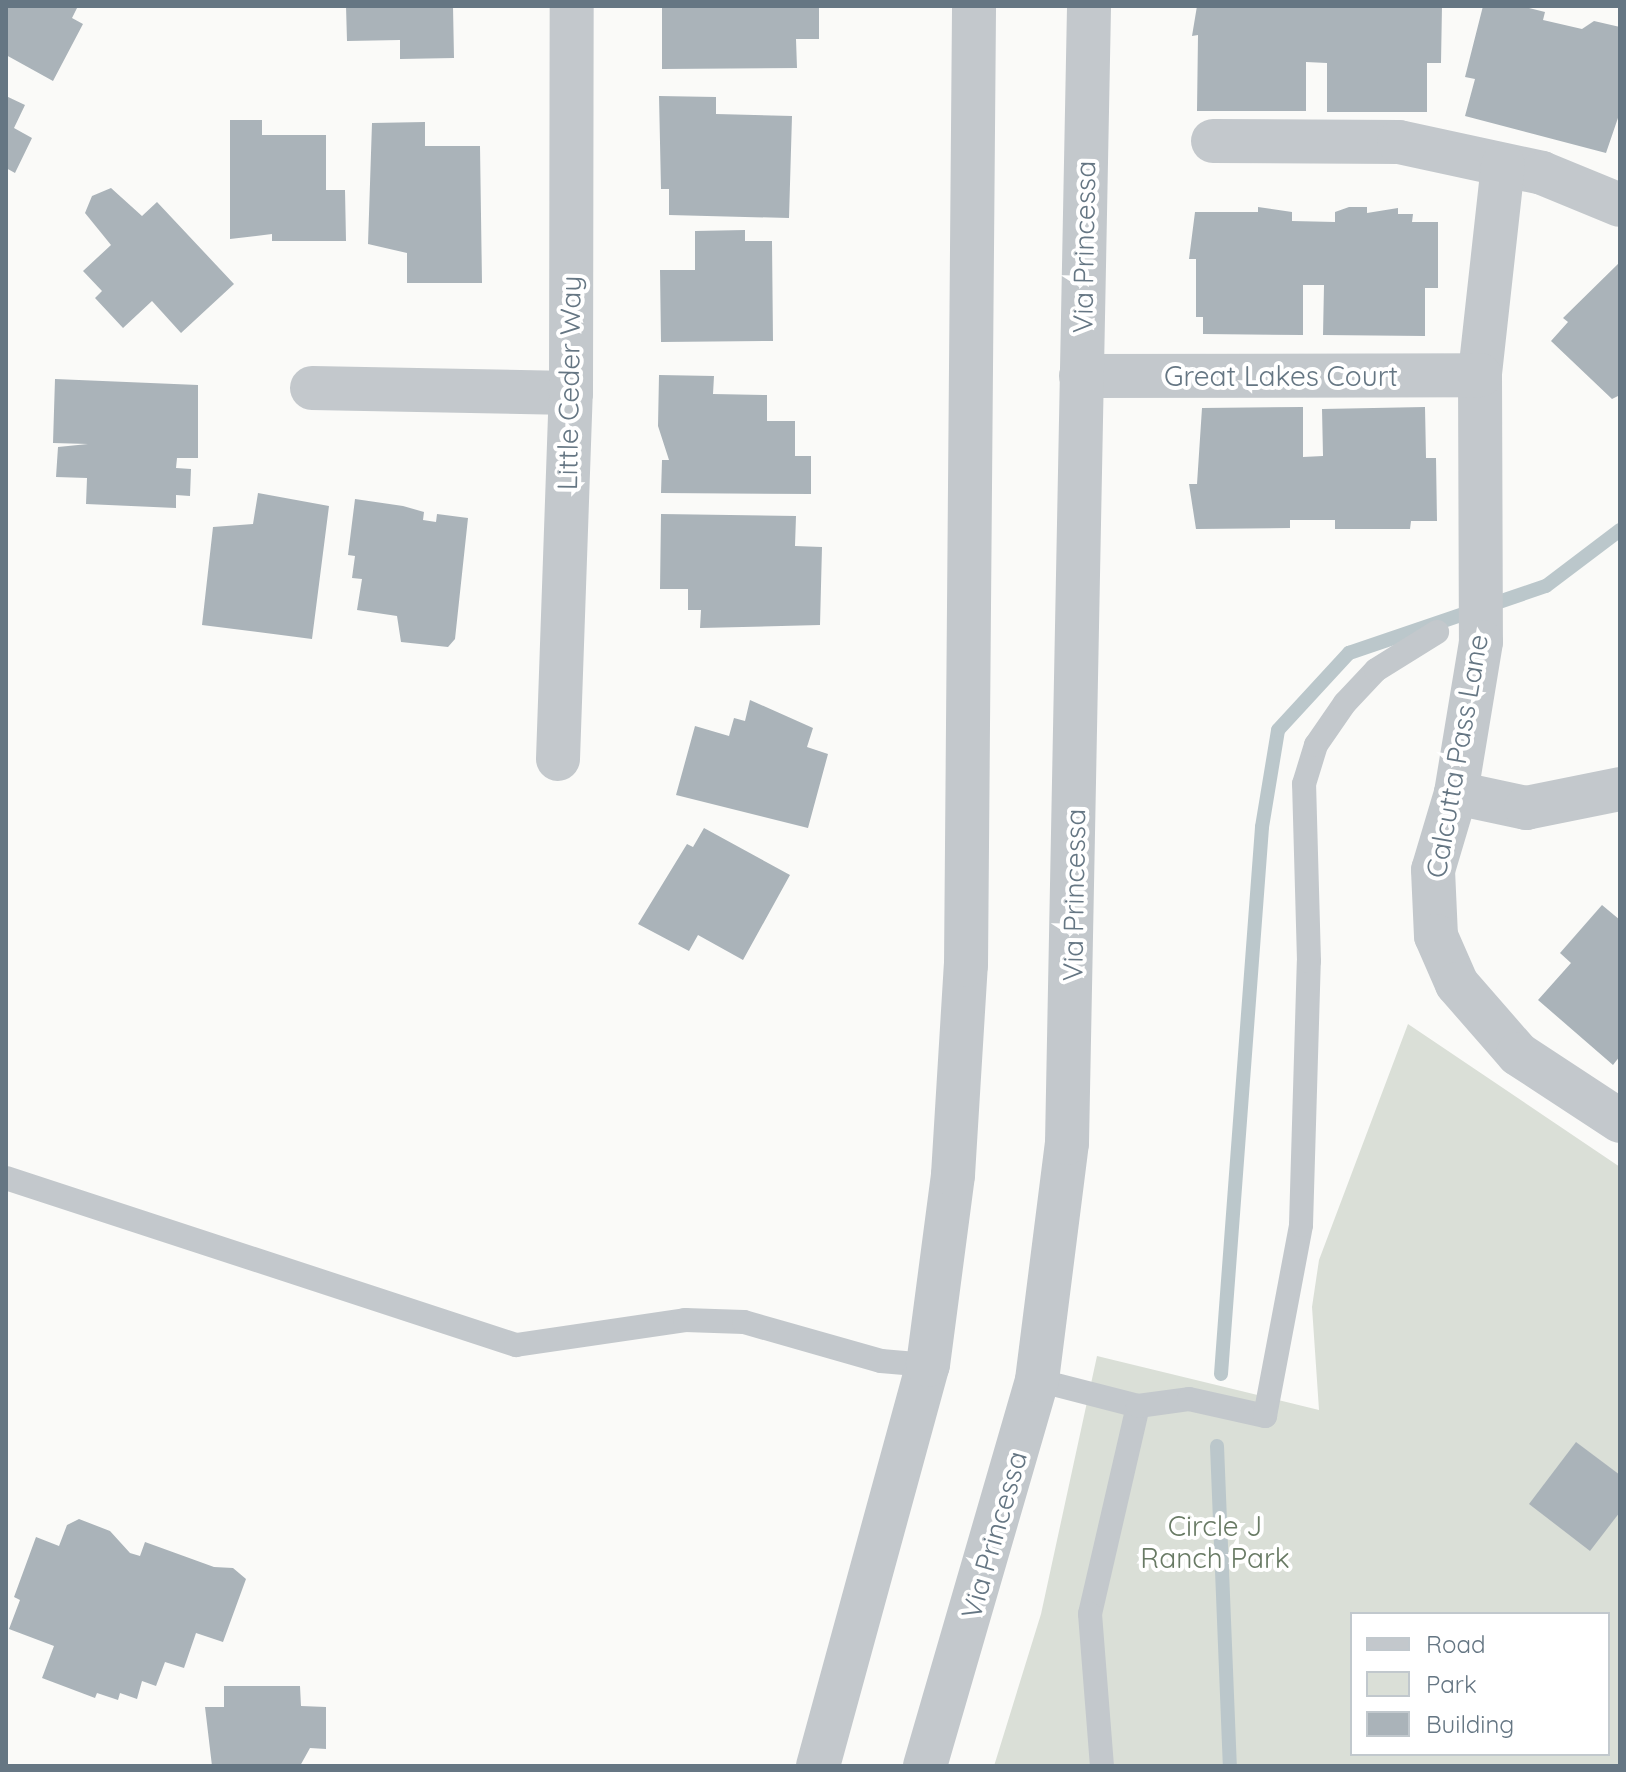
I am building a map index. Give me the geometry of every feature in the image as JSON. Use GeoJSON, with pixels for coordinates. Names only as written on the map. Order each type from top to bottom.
{"type":"FeatureCollection","features":[{"type":"Feature","properties":{"kind":"street","name":"Little Ceder Way"},"geometry":{"type":"LineString","coordinates":[[558,759],[571,393],[572,6]]}},
{"type":"Feature","properties":{"kind":"street"},"geometry":{"type":"LineString","coordinates":[[818,1766],[928,1365],[953,1175],[966,965],[974,6]]}},
{"type":"Feature","properties":{"kind":"street","name":"Via Princessa"},"geometry":{"type":"LineString","coordinates":[[925,1766],[1037,1380],[1067,1143],[1089,6]]}},
{"type":"Feature","properties":{"kind":"street"},"geometry":{"type":"LineString","coordinates":[[1213,141],[1399,142],[1503,165],[1620,205]]}},
{"type":"Feature","properties":{"kind":"street","name":"Calcutta Pass Lane"},"geometry":{"type":"LineString","coordinates":[[1503,165],[1480,375],[1478,543],[1481,642],[1456,793],[1433,870],[1436,936],[1457,984],[1518,1054],[1620,1121]]}},
{"type":"Feature","properties":{"kind":"street","name":"Great Lakes Court"},"geometry":{"type":"LineString","coordinates":[[1081,376],[1480,375]]}},
{"type":"Feature","properties":{"kind":"street"},"geometry":{"type":"LineString","coordinates":[[312,388],[571,393]]}},
{"type":"Feature","properties":{"kind":"street"},"geometry":{"type":"LineString","coordinates":[[1456,793],[1526,808],[1620,789]]}},
{"type":"Feature","properties":{"kind":"lane"},"geometry":{"type":"LineString","coordinates":[[1037,1380],[1138,1406],[1189,1399],[1265,1416],[1301,1225],[1309,961],[1304,784],[1316,745],[1345,703],[1376,670],[1437,632]]}},
{"type":"Feature","properties":{"kind":"lane"},"geometry":{"type":"LineString","coordinates":[[6,1178],[516,1345],[685,1320],[744,1322],[881,1361],[928,1365]]}},
{"type":"Feature","properties":{"kind":"lane"},"geometry":{"type":"LineString","coordinates":[[1102,1766],[1090,1614],[1138,1406]]}},
{"type":"Feature","properties":{"kind":"green space","name":"Circle J Ranch Park"},"geometry":{"type":"Polygon","coordinates":[[[1408,1024],[1620,1167],[1620,1766],[994,1766],[1041,1614],[1097,1356],[1319,1410],[1312,1307],[1319,1260],[1408,1024]]]}},
{"type":"Feature","properties":{"kind":"building"},"geometry":{"type":"Polygon","coordinates":[[[6,6],[78,6],[72,18],[83,24],[53,81],[6,55],[6,6]]]}},
{"type":"Feature","properties":{"kind":"building"},"geometry":{"type":"Polygon","coordinates":[[[346,6],[453,6],[454,58],[400,59],[400,40],[347,41],[346,6]]]}},
{"type":"Feature","properties":{"kind":"building"},"geometry":{"type":"Polygon","coordinates":[[[662,6],[819,6],[819,39],[796,39],[797,68],[662,69],[662,6]]]}},
{"type":"Feature","properties":{"kind":"building"},"geometry":{"type":"Polygon","coordinates":[[[1197,6],[1442,6],[1441,63],[1427,63],[1427,112],[1327,112],[1327,63],[1306,62],[1306,111],[1197,111],[1198,35],[1192,36],[1197,6]]]}},
{"type":"Feature","properties":{"kind":"building"},"geometry":{"type":"Polygon","coordinates":[[[1483,6],[1521,6],[1545,12],[1543,20],[1582,29],[1594,21],[1620,27],[1620,112],[1606,153],[1465,116],[1475,79],[1465,77],[1483,6]]]}},
{"type":"Feature","properties":{"kind":"building"},"geometry":{"type":"Polygon","coordinates":[[[6,96],[25,105],[14,128],[32,138],[15,173],[6,168],[6,96]]]}},
{"type":"Feature","properties":{"kind":"building"},"geometry":{"type":"Polygon","coordinates":[[[659,96],[716,97],[716,114],[792,116],[789,218],[669,215],[669,189],[661,189],[659,96]]]}},
{"type":"Feature","properties":{"kind":"building"},"geometry":{"type":"Polygon","coordinates":[[[230,120],[262,120],[262,135],[326,135],[326,190],[345,190],[346,241],[272,241],[272,234],[230,239],[230,120]]]}},
{"type":"Feature","properties":{"kind":"building"},"geometry":{"type":"Polygon","coordinates":[[[425,122],[425,146],[480,146],[482,283],[407,283],[407,253],[368,244],[372,123],[425,122]]]}},
{"type":"Feature","properties":{"kind":"building"},"geometry":{"type":"Polygon","coordinates":[[[111,188],[142,216],[157,202],[234,284],[181,333],[152,301],[123,328],[95,298],[102,291],[83,271],[111,245],[85,213],[92,196],[111,188]]]}},
{"type":"Feature","properties":{"kind":"building"},"geometry":{"type":"Polygon","coordinates":[[[1258,207],[1292,212],[1292,221],[1335,222],[1335,212],[1349,207],[1367,207],[1367,213],[1398,208],[1398,214],[1413,214],[1412,222],[1438,222],[1438,288],[1425,288],[1425,336],[1323,335],[1324,285],[1303,285],[1303,335],[1203,334],[1203,317],[1196,317],[1196,259],[1189,259],[1195,212],[1258,212],[1258,207]]]}},
{"type":"Feature","properties":{"kind":"building"},"geometry":{"type":"Polygon","coordinates":[[[745,230],[745,241],[772,241],[773,341],[661,342],[660,270],[695,270],[695,231],[745,230]]]}},
{"type":"Feature","properties":{"kind":"building"},"geometry":{"type":"Polygon","coordinates":[[[1620,262],[1620,395],[1612,399],[1551,341],[1568,322],[1563,318],[1620,262]]]}},
{"type":"Feature","properties":{"kind":"building"},"geometry":{"type":"Polygon","coordinates":[[[659,375],[714,376],[713,394],[767,395],[767,421],[795,421],[795,456],[811,456],[811,494],[661,493],[662,460],[669,460],[658,426],[659,375]]]}},
{"type":"Feature","properties":{"kind":"building"},"geometry":{"type":"Polygon","coordinates":[[[55,379],[198,385],[198,458],[177,458],[176,468],[191,469],[190,496],[176,495],[176,508],[86,504],[87,478],[56,477],[58,447],[88,444],[53,443],[55,379]]]}},
{"type":"Feature","properties":{"kind":"building"},"geometry":{"type":"Polygon","coordinates":[[[1303,407],[1303,457],[1323,456],[1322,409],[1425,407],[1426,458],[1436,458],[1437,521],[1411,521],[1410,529],[1335,529],[1335,520],[1290,520],[1290,528],[1196,529],[1189,484],[1197,484],[1202,408],[1303,407]]]}},
{"type":"Feature","properties":{"kind":"building"},"geometry":{"type":"Polygon","coordinates":[[[258,493],[329,506],[312,639],[202,625],[213,527],[253,524],[258,493]]]}},
{"type":"Feature","properties":{"kind":"building"},"geometry":{"type":"Polygon","coordinates":[[[355,499],[424,512],[423,520],[436,522],[437,514],[468,518],[455,639],[448,647],[401,642],[397,616],[357,610],[362,579],[352,578],[355,556],[348,555],[355,499]]]}},
{"type":"Feature","properties":{"kind":"building"},"geometry":{"type":"Polygon","coordinates":[[[661,514],[796,516],[795,546],[822,547],[820,625],[700,628],[701,610],[688,610],[688,589],[660,589],[661,514]]]}},
{"type":"Feature","properties":{"kind":"building"},"geometry":{"type":"Polygon","coordinates":[[[750,700],[813,728],[807,747],[828,754],[808,828],[676,795],[695,726],[729,736],[734,718],[745,721],[750,700]]]}},
{"type":"Feature","properties":{"kind":"building"},"geometry":{"type":"Polygon","coordinates":[[[704,828],[790,875],[743,960],[698,935],[689,951],[638,924],[687,844],[693,847],[704,828]]]}},
{"type":"Feature","properties":{"kind":"building"},"geometry":{"type":"Polygon","coordinates":[[[1602,905],[1620,920],[1620,1056],[1613,1065],[1538,1000],[1571,963],[1560,953],[1602,905]]]}},
{"type":"Feature","properties":{"kind":"building"},"geometry":{"type":"Polygon","coordinates":[[[1576,1442],[1620,1475],[1620,1512],[1590,1551],[1529,1504],[1576,1442]]]}},
{"type":"Feature","properties":{"kind":"building"},"geometry":{"type":"Polygon","coordinates":[[[79,1519],[110,1531],[130,1553],[140,1556],[145,1542],[214,1567],[233,1568],[246,1579],[223,1642],[196,1633],[184,1668],[165,1662],[156,1686],[142,1681],[137,1699],[120,1693],[118,1700],[97,1693],[95,1698],[42,1678],[54,1646],[9,1629],[20,1600],[14,1597],[36,1537],[59,1546],[67,1525],[79,1519]]]}},
{"type":"Feature","properties":{"kind":"building"},"geometry":{"type":"Polygon","coordinates":[[[224,1686],[300,1686],[301,1706],[326,1707],[326,1749],[310,1748],[300,1766],[212,1766],[205,1707],[224,1707],[224,1686]]]}},
{"type":"Feature","properties":{"kind":"waterway"},"geometry":{"type":"LineString","coordinates":[[1221,1374],[1262,827],[1278,730],[1349,653],[1546,586],[1620,530]]}},
{"type":"Feature","properties":{"kind":"waterway"},"geometry":{"type":"LineString","coordinates":[[1217,1446],[1230,1766]]}}]}
